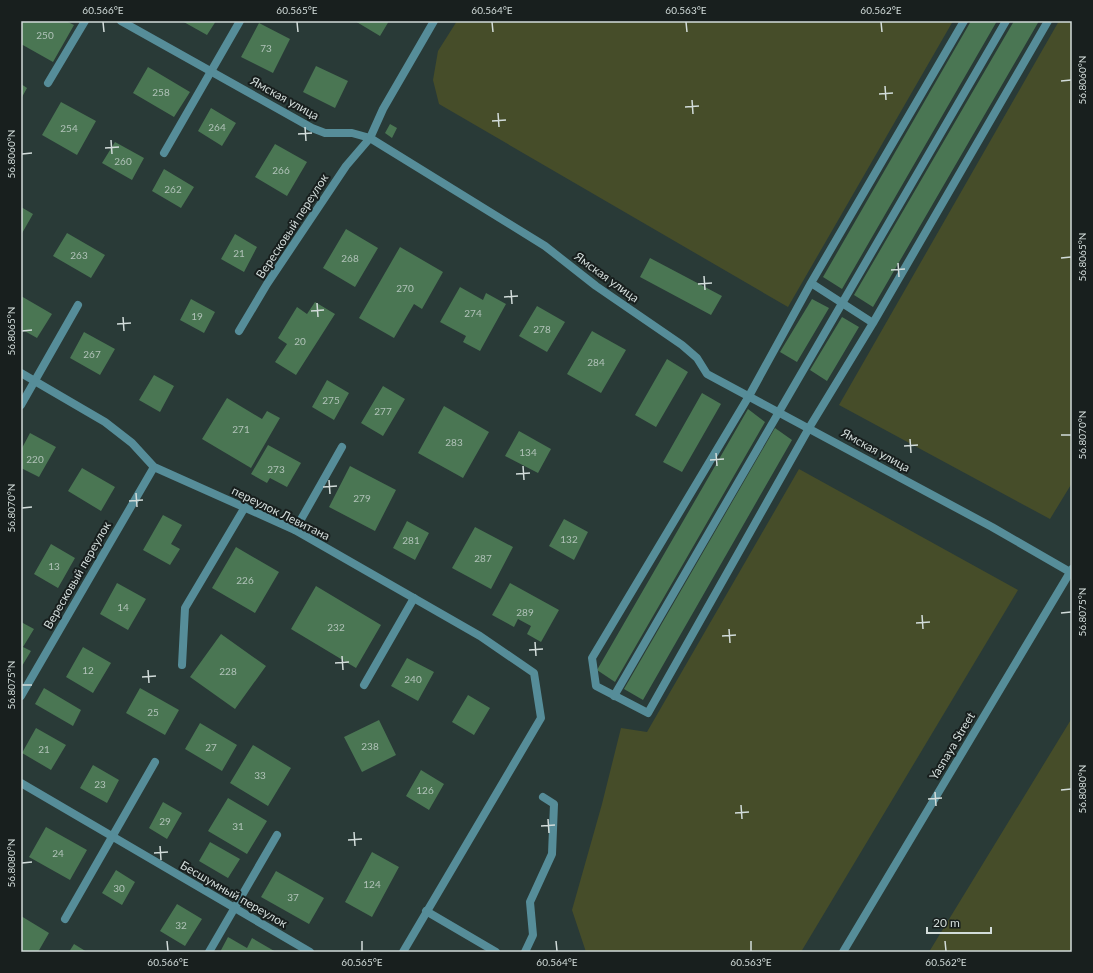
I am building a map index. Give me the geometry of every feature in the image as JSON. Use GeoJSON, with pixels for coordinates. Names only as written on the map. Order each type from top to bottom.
{"type":"FeatureCollection","features":[{"type":"Feature","properties":{"kind":"street"},"geometry":{"type":"LineString","coordinates":[[48,83],[85,21]]}},
{"type":"Feature","properties":{"kind":"street","name":"Ямская улица"},"geometry":{"type":"LineString","coordinates":[[121,21],[212,70],[312,128],[325,133],[352,132],[370,138],[545,246],[596,286],[682,345],[697,358],[707,374],[1071,570]]}},
{"type":"Feature","properties":{"kind":"street"},"geometry":{"type":"LineString","coordinates":[[164,153],[240,21]]}},
{"type":"Feature","properties":{"kind":"street","name":"Вересковый переулок"},"geometry":{"type":"LineString","coordinates":[[239,330],[267,284],[346,166],[370,138],[383,110],[434,21]]}},
{"type":"Feature","properties":{"kind":"street"},"geometry":{"type":"LineString","coordinates":[[964,21],[811,283],[748,396],[592,658],[596,686],[648,713],[809,428],[873,323],[1048,21]]}},
{"type":"Feature","properties":{"kind":"street"},"geometry":{"type":"LineString","coordinates":[[614,696],[780,413],[1006,21]]}},
{"type":"Feature","properties":{"kind":"street"},"geometry":{"type":"LineString","coordinates":[[811,283],[873,323]]}},
{"type":"Feature","properties":{"kind":"street"},"geometry":{"type":"LineString","coordinates":[[21,405],[78,305]]}},
{"type":"Feature","properties":{"kind":"street","name":"переулок Левитана"},"geometry":{"type":"LineString","coordinates":[[21,373],[105,422],[132,443],[154,467],[295,530],[480,636],[534,673],[541,718],[426,911]]}},
{"type":"Feature","properties":{"kind":"street"},"geometry":{"type":"LineString","coordinates":[[295,530],[342,447]]}},
{"type":"Feature","properties":{"kind":"street","name":"Вересковый переулок"},"geometry":{"type":"LineString","coordinates":[[21,696],[154,467]]}},
{"type":"Feature","properties":{"kind":"street"},"geometry":{"type":"LineString","coordinates":[[182,665],[185,608],[245,507]]}},
{"type":"Feature","properties":{"kind":"street","name":"Yasnaya Street"},"geometry":{"type":"LineString","coordinates":[[842,952],[1071,570]]}},
{"type":"Feature","properties":{"kind":"street"},"geometry":{"type":"LineString","coordinates":[[364,685],[414,598]]}},
{"type":"Feature","properties":{"kind":"street"},"geometry":{"type":"LineString","coordinates":[[65,919],[155,762]]}},
{"type":"Feature","properties":{"kind":"street","name":"Бесшумный переулок"},"geometry":{"type":"LineString","coordinates":[[21,783],[310,952]]}},
{"type":"Feature","properties":{"kind":"street"},"geometry":{"type":"LineString","coordinates":[[525,952],[533,935],[530,902],[552,854],[554,804],[543,797]]}},
{"type":"Feature","properties":{"kind":"street"},"geometry":{"type":"LineString","coordinates":[[209,952],[277,835]]}},
{"type":"Feature","properties":{"kind":"street"},"geometry":{"type":"LineString","coordinates":[[403,952],[426,911],[496,952]]}},
{"type":"Feature","properties":{"kind":"green space"},"geometry":{"type":"Polygon","coordinates":[[[457,21],[953,21],[788,307],[439,104],[433,80],[438,51],[457,21]]]}},
{"type":"Feature","properties":{"kind":"green space"},"geometry":{"type":"Polygon","coordinates":[[[1059,21],[1072,21],[1072,483],[1050,519],[839,405],[1059,21]]]}},
{"type":"Feature","properties":{"kind":"green space"},"geometry":{"type":"Polygon","coordinates":[[[799,469],[1018,590],[801,952],[586,952],[572,910],[602,804],[621,728],[647,732],[799,469]]]}},
{"type":"Feature","properties":{"kind":"green space"},"geometry":{"type":"Polygon","coordinates":[[[1072,718],[1072,952],[929,952],[1072,718]]]}},
{"type":"Feature","properties":{"kind":"building"},"geometry":{"type":"Polygon","coordinates":[[[21,21],[66,21],[74,25],[53,62],[21,44],[21,21]]]}},
{"type":"Feature","properties":{"kind":"building"},"geometry":{"type":"Polygon","coordinates":[[[182,21],[216,21],[207,35],[182,21]]]}},
{"type":"Feature","properties":{"kind":"building"},"geometry":{"type":"Polygon","coordinates":[[[355,21],[389,21],[380,36],[355,21]]]}},
{"type":"Feature","properties":{"kind":"building"},"geometry":{"type":"Polygon","coordinates":[[[971,21],[997,21],[842,289],[823,277],[971,21]]]}},
{"type":"Feature","properties":{"kind":"building"},"geometry":{"type":"Polygon","coordinates":[[[1014,21],[1039,21],[873,307],[854,295],[1014,21]]]}},
{"type":"Feature","properties":{"kind":"building"},"geometry":{"type":"Polygon","coordinates":[[[259,23],[290,39],[273,73],[241,57],[259,23]]]}},
{"type":"Feature","properties":{"kind":"building"},"geometry":{"type":"Polygon","coordinates":[[[316,66],[348,81],[335,108],[303,92],[316,66]]]}},
{"type":"Feature","properties":{"kind":"building"},"geometry":{"type":"Polygon","coordinates":[[[148,67],[190,92],[174,117],[133,93],[148,67]]]}},
{"type":"Feature","properties":{"kind":"building"},"geometry":{"type":"Polygon","coordinates":[[[21,84],[27,88],[21,99],[21,84]]]}},
{"type":"Feature","properties":{"kind":"building"},"geometry":{"type":"Polygon","coordinates":[[[61,102],[96,121],[77,155],[42,135],[61,102]]]}},
{"type":"Feature","properties":{"kind":"building"},"geometry":{"type":"Polygon","coordinates":[[[211,108],[236,123],[222,146],[198,131],[211,108]]]}},
{"type":"Feature","properties":{"kind":"building"},"geometry":{"type":"Polygon","coordinates":[[[390,124],[397,128],[392,138],[385,133],[390,124]]]}},
{"type":"Feature","properties":{"kind":"building"},"geometry":{"type":"Polygon","coordinates":[[[115,142],[144,158],[132,180],[102,163],[115,142]]]}},
{"type":"Feature","properties":{"kind":"building"},"geometry":{"type":"Polygon","coordinates":[[[275,144],[307,162],[287,196],[255,177],[275,144]]]}},
{"type":"Feature","properties":{"kind":"building"},"geometry":{"type":"Polygon","coordinates":[[[164,169],[194,187],[181,208],[152,191],[164,169]]]}},
{"type":"Feature","properties":{"kind":"building"},"geometry":{"type":"Polygon","coordinates":[[[21,207],[33,214],[21,235],[21,207]]]}},
{"type":"Feature","properties":{"kind":"building"},"geometry":{"type":"Polygon","coordinates":[[[346,229],[378,248],[355,287],[323,268],[346,229]]]}},
{"type":"Feature","properties":{"kind":"building"},"geometry":{"type":"Polygon","coordinates":[[[67,233],[105,255],[91,278],[53,256],[67,233]]]}},
{"type":"Feature","properties":{"kind":"building"},"geometry":{"type":"Polygon","coordinates":[[[235,234],[257,247],[244,272],[221,259],[235,234]]]}},
{"type":"Feature","properties":{"kind":"building"},"geometry":{"type":"Polygon","coordinates":[[[400,247],[443,272],[422,309],[414,304],[394,338],[359,318],[400,247]]]}},
{"type":"Feature","properties":{"kind":"building"},"geometry":{"type":"Polygon","coordinates":[[[650,258],[722,296],[711,315],[640,277],[650,258]]]}},
{"type":"Feature","properties":{"kind":"building"},"geometry":{"type":"Polygon","coordinates":[[[460,287],[483,300],[486,293],[506,304],[480,351],[463,342],[466,336],[440,322],[460,287]]]}},
{"type":"Feature","properties":{"kind":"building"},"geometry":{"type":"Polygon","coordinates":[[[21,296],[52,314],[37,338],[21,329],[21,296]]]}},
{"type":"Feature","properties":{"kind":"building"},"geometry":{"type":"Polygon","coordinates":[[[191,299],[215,312],[204,333],[180,320],[191,299]]]}},
{"type":"Feature","properties":{"kind":"building"},"geometry":{"type":"Polygon","coordinates":[[[812,299],[829,308],[797,362],[780,352],[812,299]]]}},
{"type":"Feature","properties":{"kind":"building"},"geometry":{"type":"Polygon","coordinates":[[[315,302],[335,314],[296,375],[275,362],[287,344],[278,338],[297,307],[307,314],[315,302]]]}},
{"type":"Feature","properties":{"kind":"building"},"geometry":{"type":"Polygon","coordinates":[[[537,306],[565,322],[547,352],[519,336],[537,306]]]}},
{"type":"Feature","properties":{"kind":"building"},"geometry":{"type":"Polygon","coordinates":[[[842,317],[859,327],[827,381],[810,370],[842,317]]]}},
{"type":"Feature","properties":{"kind":"building"},"geometry":{"type":"Polygon","coordinates":[[[592,331],[626,350],[601,393],[567,374],[592,331]]]}},
{"type":"Feature","properties":{"kind":"building"},"geometry":{"type":"Polygon","coordinates":[[[84,332],[115,349],[100,375],[70,358],[84,332]]]}},
{"type":"Feature","properties":{"kind":"building"},"geometry":{"type":"Polygon","coordinates":[[[667,359],[688,372],[656,427],[635,415],[667,359]]]}},
{"type":"Feature","properties":{"kind":"building"},"geometry":{"type":"Polygon","coordinates":[[[154,375],[174,386],[160,412],[139,400],[154,375]]]}},
{"type":"Feature","properties":{"kind":"building"},"geometry":{"type":"Polygon","coordinates":[[[327,380],[349,393],[334,420],[312,407],[327,380]]]}},
{"type":"Feature","properties":{"kind":"building"},"geometry":{"type":"Polygon","coordinates":[[[383,386],[405,399],[383,436],[361,423],[383,386]]]}},
{"type":"Feature","properties":{"kind":"building"},"geometry":{"type":"Polygon","coordinates":[[[702,393],[721,404],[682,472],[663,462],[702,393]]]}},
{"type":"Feature","properties":{"kind":"building"},"geometry":{"type":"Polygon","coordinates":[[[227,398],[262,419],[267,411],[280,418],[251,468],[202,439],[227,398]]]}},
{"type":"Feature","properties":{"kind":"building"},"geometry":{"type":"Polygon","coordinates":[[[444,406],[489,432],[463,478],[418,453],[444,406]]]}},
{"type":"Feature","properties":{"kind":"building"},"geometry":{"type":"Polygon","coordinates":[[[748,409],[765,422],[615,682],[597,670],[748,409]]]}},
{"type":"Feature","properties":{"kind":"building"},"geometry":{"type":"Polygon","coordinates":[[[775,428],[792,440],[643,700],[624,689],[775,428]]]}},
{"type":"Feature","properties":{"kind":"building"},"geometry":{"type":"Polygon","coordinates":[[[519,431],[551,449],[538,473],[505,456],[519,431]]]}},
{"type":"Feature","properties":{"kind":"building"},"geometry":{"type":"Polygon","coordinates":[[[30,433],[56,447],[39,477],[21,468],[21,450],[30,433]]]}},
{"type":"Feature","properties":{"kind":"building"},"geometry":{"type":"Polygon","coordinates":[[[268,445],[301,463],[287,487],[270,478],[267,483],[251,474],[268,445]]]}},
{"type":"Feature","properties":{"kind":"building"},"geometry":{"type":"Polygon","coordinates":[[[350,466],[396,490],[375,531],[329,507],[350,466]]]}},
{"type":"Feature","properties":{"kind":"building"},"geometry":{"type":"Polygon","coordinates":[[[82,468],[115,487],[101,511],[68,491],[82,468]]]}},
{"type":"Feature","properties":{"kind":"building"},"geometry":{"type":"Polygon","coordinates":[[[163,515],[182,525],[171,544],[180,549],[170,565],[143,550],[163,515]]]}},
{"type":"Feature","properties":{"kind":"building"},"geometry":{"type":"Polygon","coordinates":[[[564,519],[588,532],[574,560],[549,546],[564,519]]]}},
{"type":"Feature","properties":{"kind":"building"},"geometry":{"type":"Polygon","coordinates":[[[407,521],[429,533],[415,560],[393,548],[407,521]]]}},
{"type":"Feature","properties":{"kind":"building"},"geometry":{"type":"Polygon","coordinates":[[[475,527],[513,547],[491,589],[452,568],[475,527]]]}},
{"type":"Feature","properties":{"kind":"building"},"geometry":{"type":"Polygon","coordinates":[[[51,544],[75,558],[58,588],[34,574],[51,544]]]}},
{"type":"Feature","properties":{"kind":"building"},"geometry":{"type":"Polygon","coordinates":[[[236,547],[279,572],[255,613],[212,588],[236,547]]]}},
{"type":"Feature","properties":{"kind":"building"},"geometry":{"type":"Polygon","coordinates":[[[117,583],[146,599],[128,630],[100,614],[117,583]]]}},
{"type":"Feature","properties":{"kind":"building"},"geometry":{"type":"Polygon","coordinates":[[[510,583],[559,610],[541,642],[527,634],[531,626],[518,619],[514,627],[492,615],[510,583]]]}},
{"type":"Feature","properties":{"kind":"building"},"geometry":{"type":"Polygon","coordinates":[[[316,586],[381,625],[356,668],[291,629],[316,586]]]}},
{"type":"Feature","properties":{"kind":"building"},"geometry":{"type":"Polygon","coordinates":[[[21,622],[34,629],[23,647],[31,651],[22,666],[21,622]]]}},
{"type":"Feature","properties":{"kind":"building"},"geometry":{"type":"Polygon","coordinates":[[[221,634],[266,666],[235,709],[190,677],[221,634]]]}},
{"type":"Feature","properties":{"kind":"building"},"geometry":{"type":"Polygon","coordinates":[[[83,647],[111,663],[93,693],[66,677],[83,647]]]}},
{"type":"Feature","properties":{"kind":"building"},"geometry":{"type":"Polygon","coordinates":[[[407,658],[434,672],[418,701],[391,686],[407,658]]]}},
{"type":"Feature","properties":{"kind":"building"},"geometry":{"type":"Polygon","coordinates":[[[44,688],[81,710],[73,726],[35,704],[44,688]]]}},
{"type":"Feature","properties":{"kind":"building"},"geometry":{"type":"Polygon","coordinates":[[[140,688],[179,710],[165,735],[126,713],[140,688]]]}},
{"type":"Feature","properties":{"kind":"building"},"geometry":{"type":"Polygon","coordinates":[[[468,695],[490,708],[474,735],[452,722],[468,695]]]}},
{"type":"Feature","properties":{"kind":"building"},"geometry":{"type":"Polygon","coordinates":[[[379,720],[396,755],[362,772],[344,737],[379,720]]]}},
{"type":"Feature","properties":{"kind":"building"},"geometry":{"type":"Polygon","coordinates":[[[200,723],[237,745],[222,771],[185,749],[200,723]]]}},
{"type":"Feature","properties":{"kind":"building"},"geometry":{"type":"Polygon","coordinates":[[[36,728],[66,745],[51,770],[22,753],[36,728]]]}},
{"type":"Feature","properties":{"kind":"building"},"geometry":{"type":"Polygon","coordinates":[[[253,745],[291,768],[268,806],[230,783],[253,745]]]}},
{"type":"Feature","properties":{"kind":"building"},"geometry":{"type":"Polygon","coordinates":[[[93,765],[119,780],[107,803],[80,788],[93,765]]]}},
{"type":"Feature","properties":{"kind":"building"},"geometry":{"type":"Polygon","coordinates":[[[421,770],[444,784],[429,810],[406,796],[421,770]]]}},
{"type":"Feature","properties":{"kind":"building"},"geometry":{"type":"Polygon","coordinates":[[[228,798],[267,821],[247,854],[208,831],[228,798]]]}},
{"type":"Feature","properties":{"kind":"building"},"geometry":{"type":"Polygon","coordinates":[[[163,802],[182,813],[167,839],[149,828],[163,802]]]}},
{"type":"Feature","properties":{"kind":"building"},"geometry":{"type":"Polygon","coordinates":[[[46,827],[87,850],[70,880],[29,857],[46,827]]]}},
{"type":"Feature","properties":{"kind":"building"},"geometry":{"type":"Polygon","coordinates":[[[210,842],[240,859],[228,878],[199,861],[210,842]]]}},
{"type":"Feature","properties":{"kind":"building"},"geometry":{"type":"Polygon","coordinates":[[[372,852],[399,867],[372,917],[345,902],[372,852]]]}},
{"type":"Feature","properties":{"kind":"building"},"geometry":{"type":"Polygon","coordinates":[[[116,870],[135,882],[122,905],[102,893],[116,870]]]}},
{"type":"Feature","properties":{"kind":"building"},"geometry":{"type":"Polygon","coordinates":[[[276,871],[324,898],[309,924],[261,897],[276,871]]]}},
{"type":"Feature","properties":{"kind":"building"},"geometry":{"type":"Polygon","coordinates":[[[177,904],[202,919],[185,946],[160,931],[177,904]]]}},
{"type":"Feature","properties":{"kind":"building"},"geometry":{"type":"Polygon","coordinates":[[[21,916],[49,933],[38,952],[21,952],[21,916]]]}},
{"type":"Feature","properties":{"kind":"building"},"geometry":{"type":"Polygon","coordinates":[[[228,937],[247,948],[252,938],[276,952],[220,952],[228,937]]]}},
{"type":"Feature","properties":{"kind":"building"},"geometry":{"type":"Polygon","coordinates":[[[74,944],[87,952],[69,952],[74,944]]]}}]}
